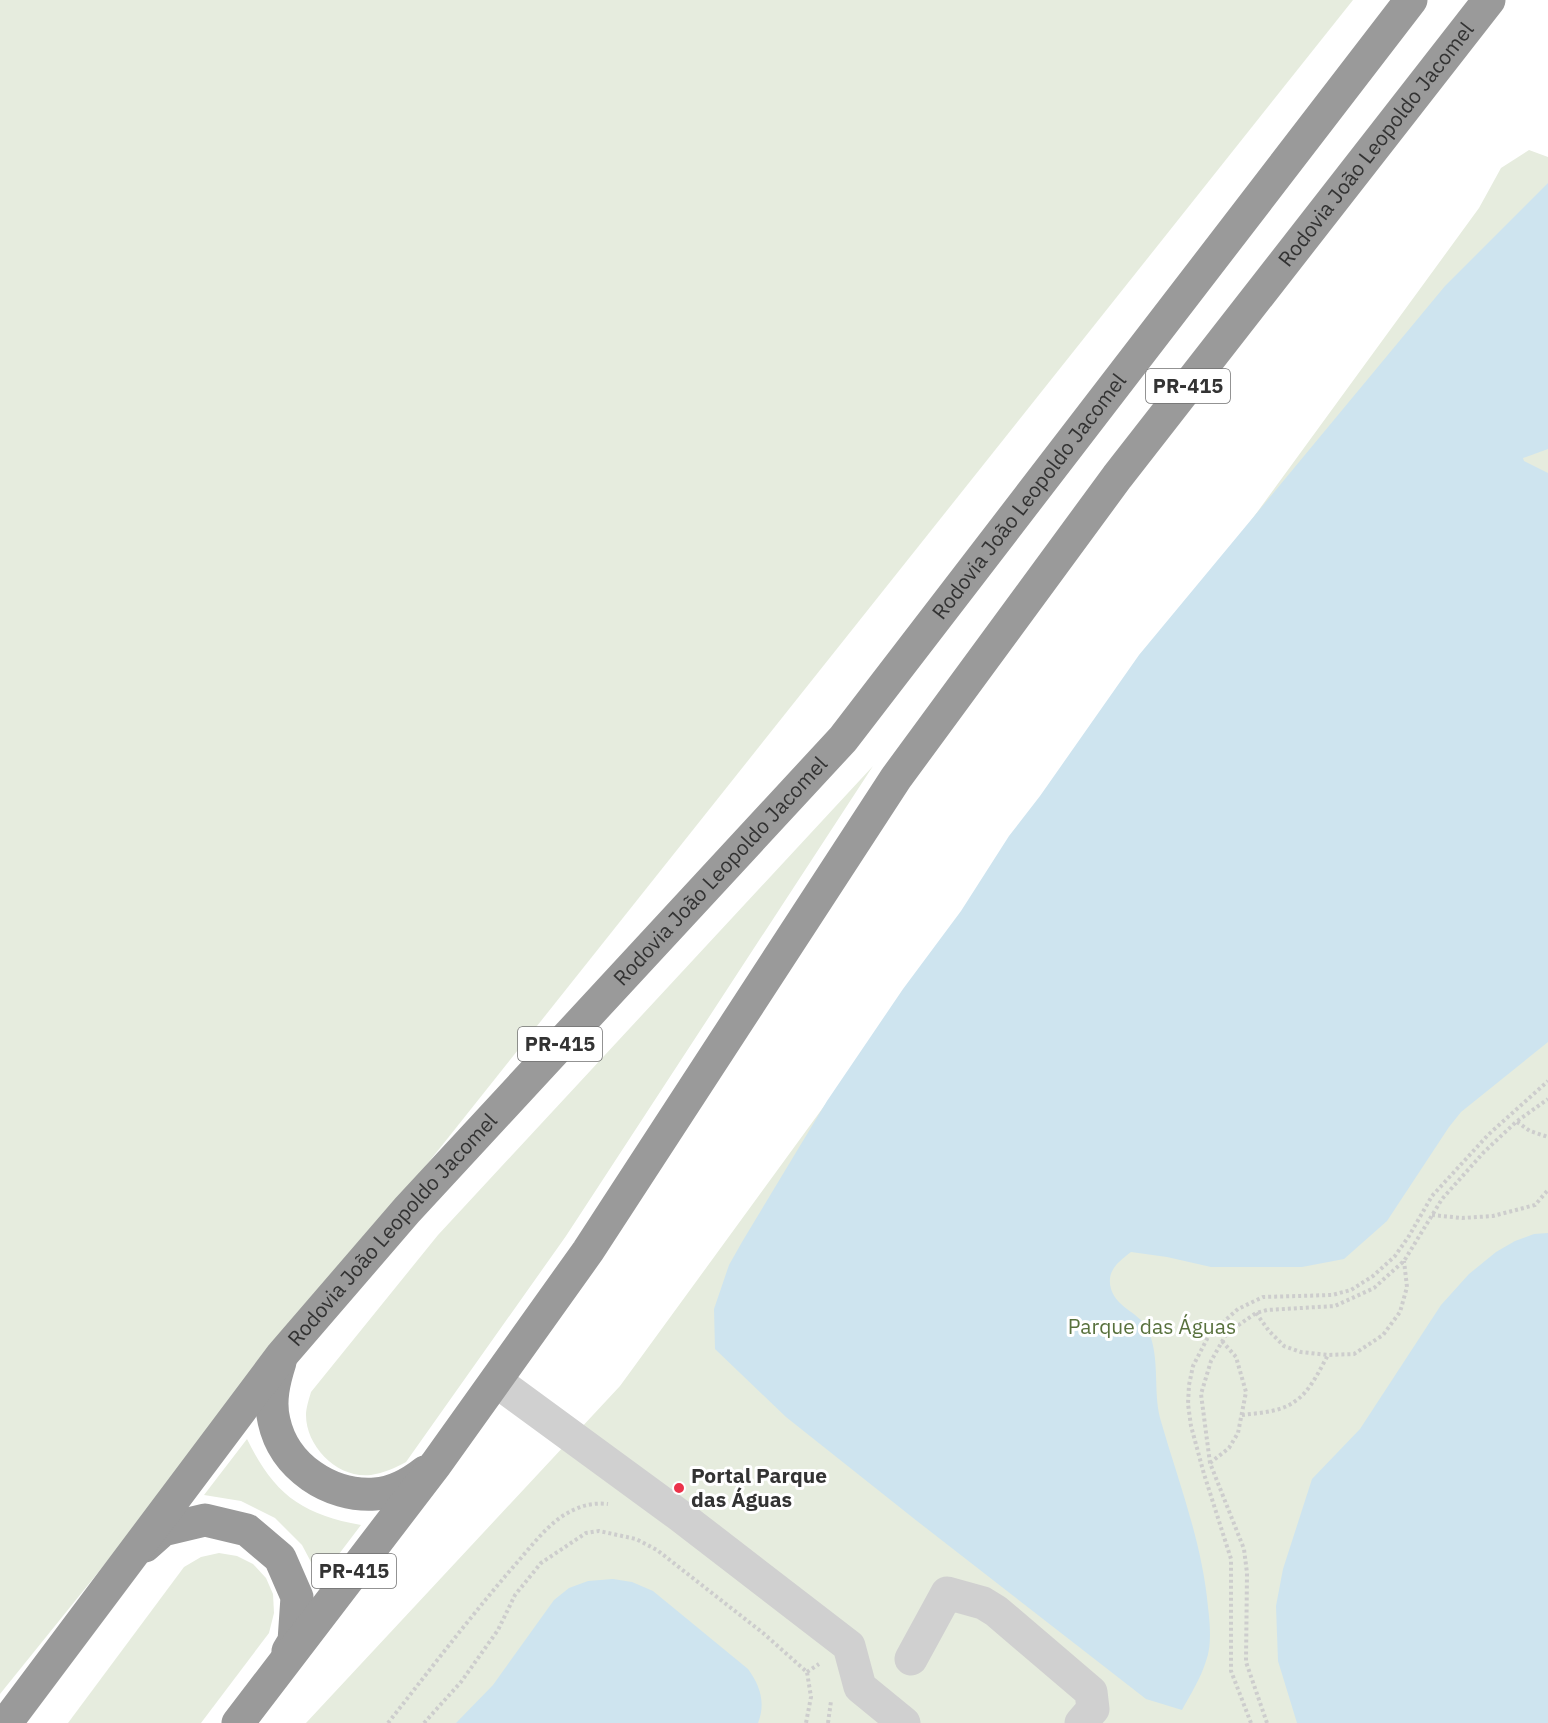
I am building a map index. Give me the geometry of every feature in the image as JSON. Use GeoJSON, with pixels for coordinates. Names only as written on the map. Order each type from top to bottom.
{"type":"FeatureCollection","features":[{"type":"Feature","properties":{"kind":"highway","name":"Rodovia João Leopoldo Jacomel"},"geometry":{"type":"LineString","coordinates":[[6,1723],[282,1355],[406,1210],[843,739],[1411,0]]}},
{"type":"Feature","properties":{"kind":"highway","name":"Rodovia João Leopoldo Jacomel"},"geometry":{"type":"LineString","coordinates":[[238,1723],[436,1464],[588,1251],[896,778],[1117,477],[1489,0]]}},
{"type":"Feature","properties":{"kind":"highway"},"geometry":{"type":"LineString","coordinates":[[282,1355],[272,1387],[274,1421],[287,1453],[311,1477],[342,1491],[376,1494],[409,1485],[436,1464]]}},
{"type":"Feature","properties":{"kind":"highway"},"geometry":{"type":"LineString","coordinates":[[130,1559],[163,1530],[205,1520],[247,1530],[280,1558],[297,1597],[294,1641],[272,1678]]}},
{"type":"Feature","properties":{"kind":"street"},"geometry":{"type":"LineString","coordinates":[[496,1380],[679,1515],[849,1646],[860,1687],[904,1723]]}},
{"type":"Feature","properties":{"kind":"street"},"geometry":{"type":"LineString","coordinates":[[911,1659],[947,1593],[983,1603],[996,1611],[1091,1692],[1093,1708],[1081,1723]]}},
{"type":"Feature","properties":{"kind":"path"},"geometry":{"type":"LineString","coordinates":[[1251,1723],[1231,1671],[1231,1559],[1191,1426],[1188,1404],[1193,1366],[1209,1335],[1238,1309],[1263,1298],[1332,1295],[1351,1290],[1373,1276],[1395,1256],[1432,1196],[1488,1135],[1548,1081]]}},
{"type":"Feature","properties":{"kind":"path"},"geometry":{"type":"LineString","coordinates":[[1267,1723],[1246,1662],[1247,1573],[1244,1549],[1210,1463],[1201,1394],[1211,1361],[1227,1333],[1256,1313],[1267,1310],[1335,1306],[1374,1288],[1404,1261],[1442,1199],[1484,1152],[1516,1122],[1548,1098]]}},
{"type":"Feature","properties":{"kind":"path"},"geometry":{"type":"LineString","coordinates":[[1516,1122],[1530,1131],[1548,1137]]}},
{"type":"Feature","properties":{"kind":"path"},"geometry":{"type":"LineString","coordinates":[[1431,1215],[1462,1218],[1493,1216],[1535,1205],[1548,1190]]}},
{"type":"Feature","properties":{"kind":"path"},"geometry":{"type":"LineString","coordinates":[[1256,1313],[1284,1346],[1301,1352],[1328,1355],[1354,1354],[1383,1335],[1400,1312],[1407,1287],[1404,1261]]}},
{"type":"Feature","properties":{"kind":"path"},"geometry":{"type":"LineString","coordinates":[[1210,1463],[1229,1448],[1238,1433],[1246,1392],[1236,1358],[1222,1341]]}},
{"type":"Feature","properties":{"kind":"path"},"geometry":{"type":"LineString","coordinates":[[1242,1415],[1271,1411],[1294,1403],[1313,1382],[1328,1355]]}},
{"type":"Feature","properties":{"kind":"path"},"geometry":{"type":"LineString","coordinates":[[388,1723],[501,1581],[547,1529],[561,1517],[579,1507],[597,1503],[613,1505]]}},
{"type":"Feature","properties":{"kind":"path"},"geometry":{"type":"LineString","coordinates":[[424,1723],[461,1683],[498,1630],[515,1595],[541,1563],[576,1538],[586,1533],[599,1532],[636,1539],[657,1550],[763,1633],[807,1672],[811,1697],[806,1723]]}},
{"type":"Feature","properties":{"kind":"path"},"geometry":{"type":"LineString","coordinates":[[816,1657],[821,1663]]}},
{"type":"Feature","properties":{"kind":"green space"},"geometry":{"type":"Polygon","coordinates":[[[0,0],[1353,0],[397,1202],[0,1694],[0,0]]]}},
{"type":"Feature","properties":{"kind":"green space","name":"Parque das Águas"},"geometry":{"type":"Polygon","coordinates":[[[1529,150],[1548,157],[1548,1723],[306,1723],[620,1386],[1479,208],[1501,168],[1529,150]]]}},
{"type":"Feature","properties":{"kind":"green space"},"geometry":{"type":"Polygon","coordinates":[[[873,766],[566,1236],[406,1462],[371,1475],[347,1472],[336,1466],[318,1449],[307,1427],[306,1412],[311,1392],[438,1235],[873,766]]]}},
{"type":"Feature","properties":{"kind":"green space"},"geometry":{"type":"Polygon","coordinates":[[[247,1439],[268,1474],[292,1499],[322,1515],[361,1525],[320,1579],[302,1545],[275,1518],[241,1501],[204,1495],[247,1439]]]}},
{"type":"Feature","properties":{"kind":"green space"},"geometry":{"type":"Polygon","coordinates":[[[219,1553],[237,1556],[253,1564],[266,1578],[273,1594],[274,1613],[269,1633],[201,1723],[68,1723],[184,1567],[201,1557],[219,1553]]]}},
{"type":"Feature","properties":{"kind":"water","name":"Parque das Águas"},"geometry":{"type":"Polygon","coordinates":[[[1548,183],[1548,449],[1523,458],[1524,461],[1548,473],[1548,1042],[1461,1112],[1387,1221],[1344,1259],[1302,1267],[1211,1267],[1131,1252],[1114,1267],[1110,1283],[1114,1296],[1141,1320],[1149,1332],[1154,1353],[1160,1418],[1195,1535],[1205,1583],[1210,1627],[1209,1648],[1201,1674],[1182,1710],[1146,1699],[786,1417],[715,1349],[714,1309],[729,1265],[827,1101],[903,989],[961,911],[1009,836],[1040,796],[1139,655],[1445,286],[1548,183]]]}},
{"type":"Feature","properties":{"kind":"water"},"geometry":{"type":"Polygon","coordinates":[[[1548,1233],[1548,1723],[1297,1723],[1278,1661],[1276,1606],[1283,1569],[1312,1479],[1360,1429],[1441,1305],[1469,1274],[1496,1252],[1515,1241],[1534,1234],[1548,1233]]]}},
{"type":"Feature","properties":{"kind":"water"},"geometry":{"type":"Polygon","coordinates":[[[613,1579],[632,1582],[653,1591],[748,1669],[761,1694],[762,1708],[758,1723],[456,1723],[493,1685],[554,1600],[569,1588],[588,1581],[613,1579]]]}},
{"type":"Feature","properties":{"kind":"place","name":"Portal Parque das Águas"},"geometry":{"type":"Point","coordinates":[679,1488]}}]}
